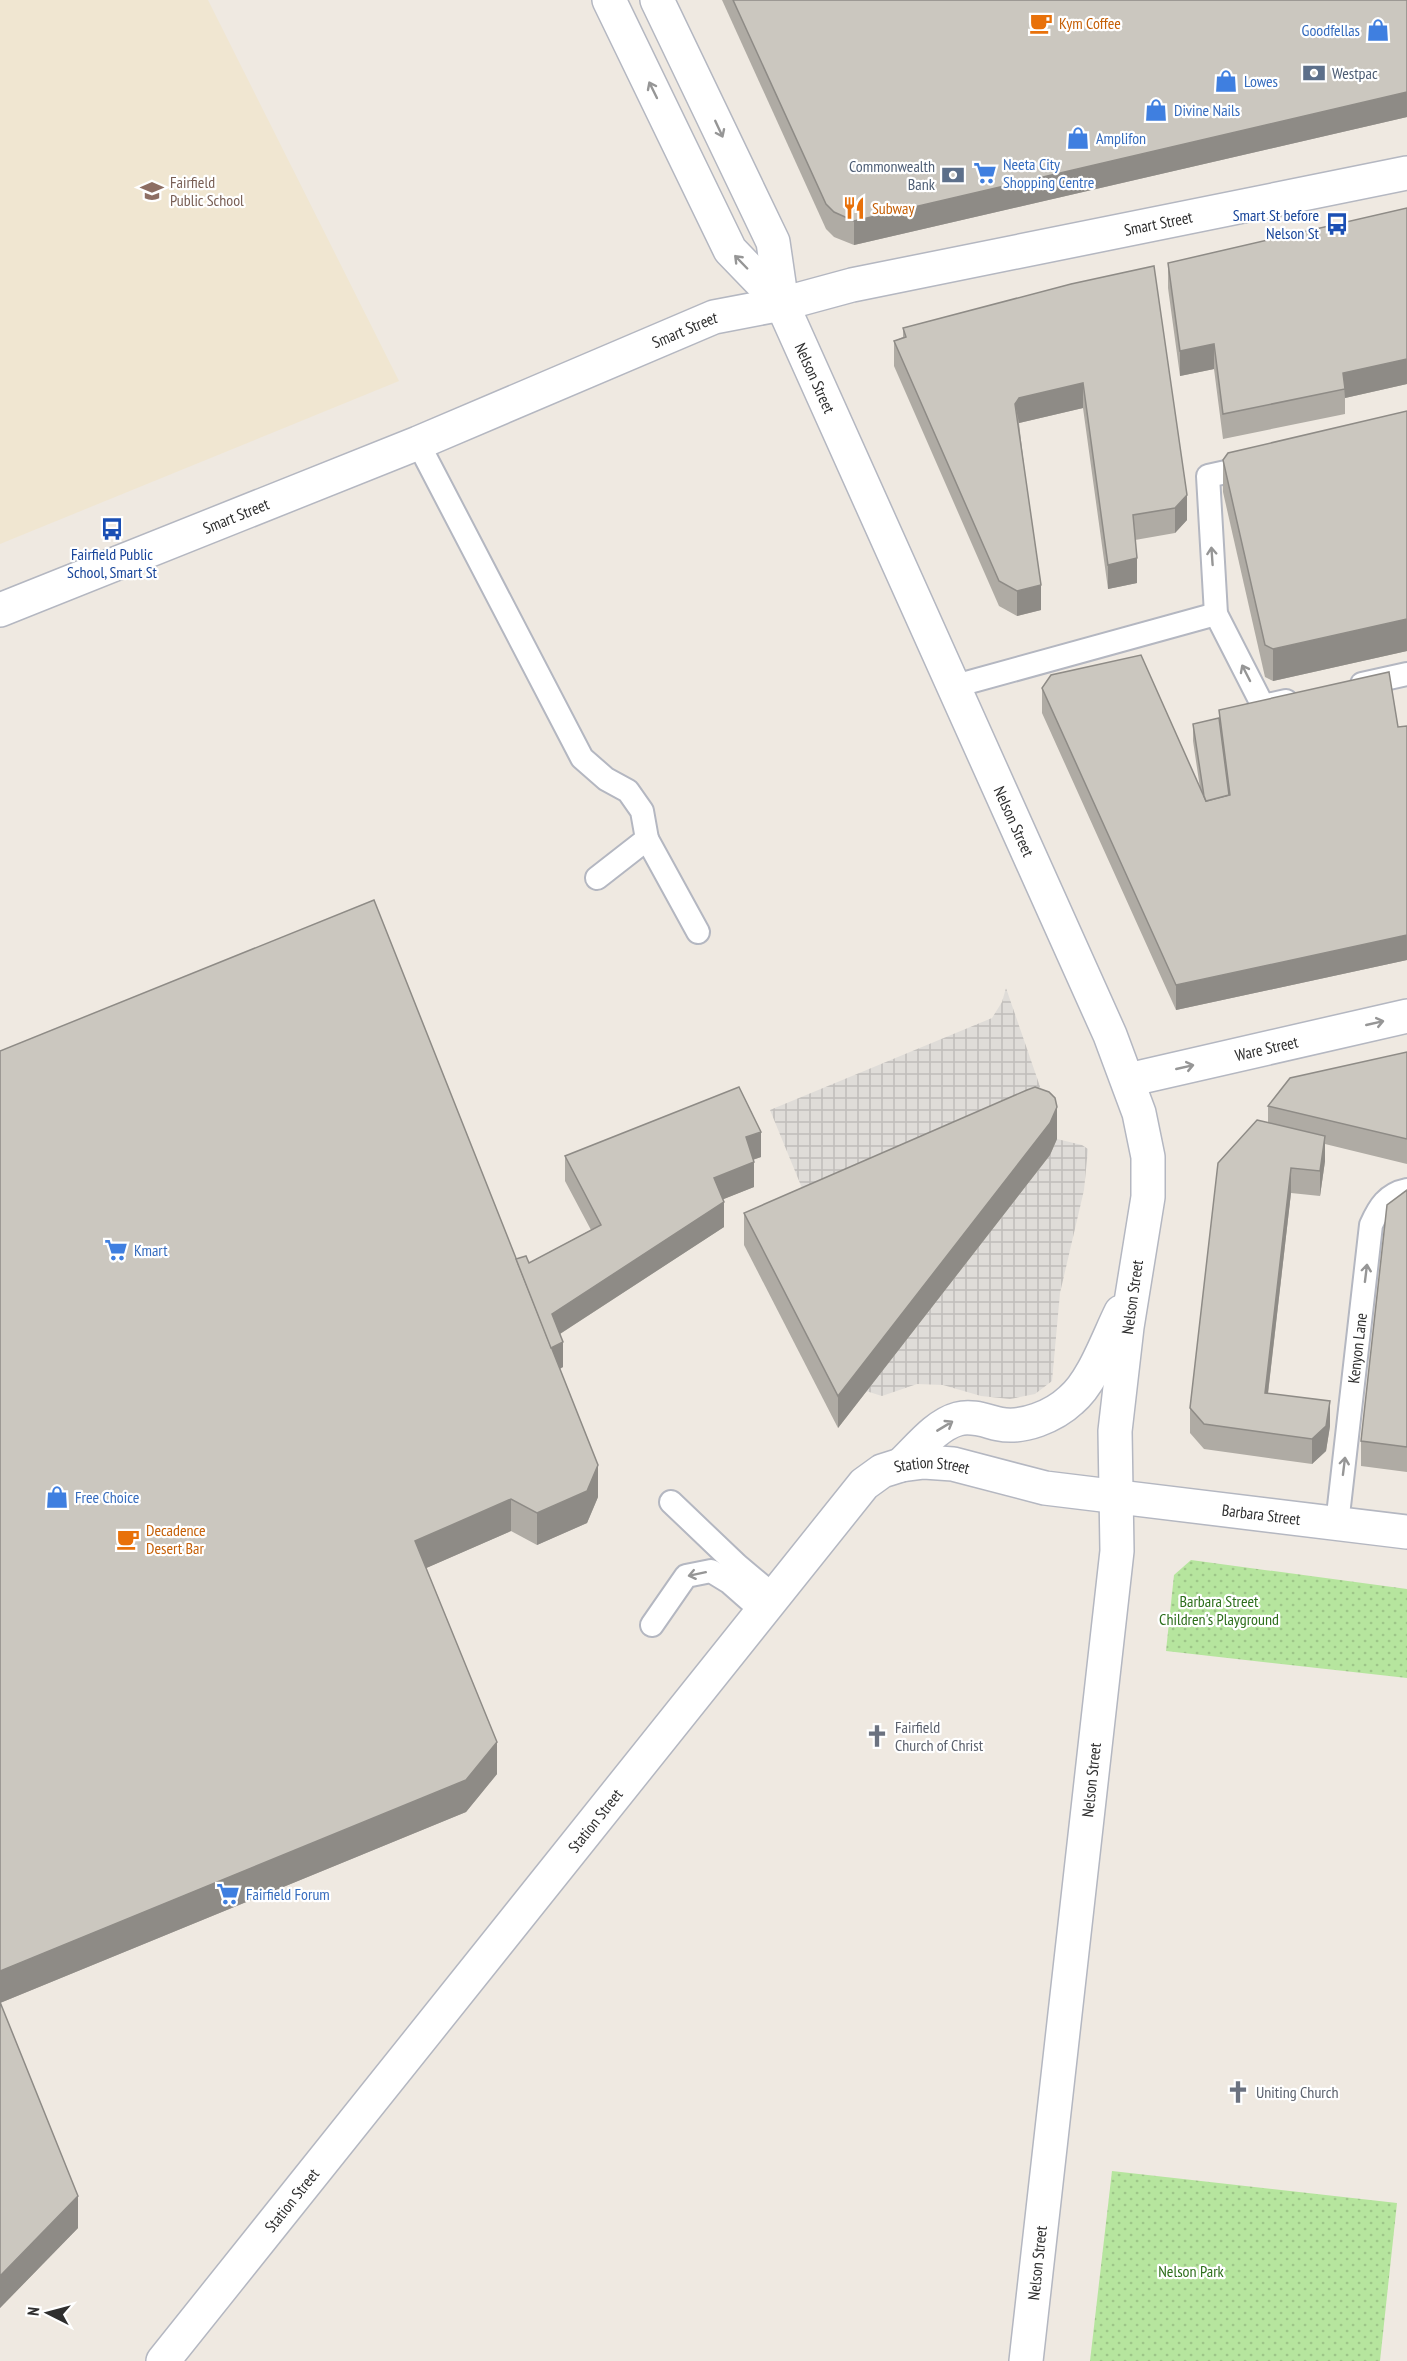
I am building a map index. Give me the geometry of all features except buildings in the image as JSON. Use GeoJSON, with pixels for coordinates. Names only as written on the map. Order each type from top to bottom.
{"type":"FeatureCollection","features":[{"type":"Feature","properties":{"kind":"street","name":"Nelson Street"},"geometry":{"type":"LineString","coordinates":[[609,0],[730,250],[782,304]]}},
{"type":"Feature","properties":{"kind":"street","name":"Nelson Street"},"geometry":{"type":"LineString","coordinates":[[657,0],[773,242],[782,304],[955,686],[1128,1080],[1145,1130],[1148,1197],[1133,1290],[1115,1431],[1117,1551],[1026,2361]]}},
{"type":"Feature","properties":{"kind":"street","name":"Smart Street"},"geometry":{"type":"LineString","coordinates":[[0,610],[418,443],[714,317],[782,304],[852,285],[1407,173]]}},
{"type":"Feature","properties":{"kind":"street","name":"Ware Street"},"geometry":{"type":"LineString","coordinates":[[1128,1080],[1407,1016]]}},
{"type":"Feature","properties":{"kind":"street"},"geometry":{"type":"LineString","coordinates":[[901,1465],[940,1428],[958,1419],[976,1418],[1002,1425],[1024,1423],[1046,1417],[1072,1400],[1087,1379],[1133,1290]]}},
{"type":"Feature","properties":{"kind":"street","name":"Station Street"},"geometry":{"type":"LineString","coordinates":[[163,2361],[864,1484],[882,1471],[901,1465],[924,1462],[952,1464],[1045,1488],[1116,1498]]}},
{"type":"Feature","properties":{"kind":"street","name":"Barbara Street"},"geometry":{"type":"LineString","coordinates":[[1116,1498],[1407,1532]]}},
{"type":"Feature","properties":{"kind":"lane"},"geometry":{"type":"LineString","coordinates":[[418,443],[582,758],[606,779],[628,791],[642,812],[647,839],[698,932]]}},
{"type":"Feature","properties":{"kind":"lane"},"geometry":{"type":"LineString","coordinates":[[1274,461],[1208,476],[1216,614],[1263,706],[1307,696]]}},
{"type":"Feature","properties":{"kind":"lane"},"geometry":{"type":"LineString","coordinates":[[955,686],[1216,614]]}},
{"type":"Feature","properties":{"kind":"lane"},"geometry":{"type":"LineString","coordinates":[[1341,689],[1407,674]]}},
{"type":"Feature","properties":{"kind":"lane"},"geometry":{"type":"LineString","coordinates":[[597,878],[647,839]]}},
{"type":"Feature","properties":{"kind":"lane","name":"Kenyon Lane"},"geometry":{"type":"LineString","coordinates":[[1337,1524],[1371,1225],[1385,1200],[1407,1190]]}},
{"type":"Feature","properties":{"kind":"lane"},"geometry":{"type":"LineString","coordinates":[[674,1505],[737,1565],[768,1604]]}},
{"type":"Feature","properties":{"kind":"lane"},"geometry":{"type":"LineString","coordinates":[[652,1625],[686,1576],[711,1571],[768,1604]]}},
{"type":"Feature","properties":{"kind":"shaded area","name":"Fairfield Public School"},"geometry":{"type":"Polygon","coordinates":[[[0,0],[208,0],[399,381],[0,544],[0,0]]]}},
{"type":"Feature","properties":{"kind":"shaded area"},"geometry":{"type":"Polygon","coordinates":[[[1006,988],[1055,1130],[813,1215],[770,1110],[992,1018],[1002,1002],[1006,988]]]}},
{"type":"Feature","properties":{"kind":"shaded area"},"geometry":{"type":"Polygon","coordinates":[[[1057,1139],[1082,1145],[1088,1149],[1084,1190],[1060,1293],[1052,1381],[1035,1394],[1010,1399],[981,1396],[943,1385],[917,1384],[882,1396],[866,1391],[1050,1155],[1057,1139]]]}},
{"type":"Feature","properties":{"kind":"green space","name":"Barbara Street Children's Playground"},"geometry":{"type":"Polygon","coordinates":[[[1191,1560],[1407,1589],[1407,1678],[1166,1651],[1174,1575],[1191,1560]]]}},
{"type":"Feature","properties":{"kind":"green space","name":"Nelson Park"},"geometry":{"type":"Polygon","coordinates":[[[1112,2171],[1397,2203],[1380,2361],[1090,2361],[1112,2171]]]}},
{"type":"Feature","properties":{"kind":"place","name":"Kym Coffee"},"geometry":{"type":"Point","coordinates":[1041,23]}},
{"type":"Feature","properties":{"kind":"place","name":"Goodfellas"},"geometry":{"type":"Point","coordinates":[1378,30]}},
{"type":"Feature","properties":{"kind":"place","name":"Westpac"},"geometry":{"type":"Point","coordinates":[1314,73]}},
{"type":"Feature","properties":{"kind":"place","name":"Lowes"},"geometry":{"type":"Point","coordinates":[1226,81]}},
{"type":"Feature","properties":{"kind":"place","name":"Divine Nails"},"geometry":{"type":"Point","coordinates":[1156,110]}},
{"type":"Feature","properties":{"kind":"place","name":"Amplifon"},"geometry":{"type":"Point","coordinates":[1078,138]}},
{"type":"Feature","properties":{"kind":"place","name":"Neeta City Shopping Centre"},"geometry":{"type":"Point","coordinates":[985,173]}},
{"type":"Feature","properties":{"kind":"place","name":"Commonwealth Bank"},"geometry":{"type":"Point","coordinates":[953,175]}},
{"type":"Feature","properties":{"kind":"place","name":"Fairfield Public School"},"geometry":{"type":"Point","coordinates":[152,191]}},
{"type":"Feature","properties":{"kind":"place","name":"Subway"},"geometry":{"type":"Point","coordinates":[854,208]}},
{"type":"Feature","properties":{"kind":"place","name":"Smart St before Nelson St"},"geometry":{"type":"Point","coordinates":[1337,224]}},
{"type":"Feature","properties":{"kind":"place","name":"Fairfield Public School, Smart St"},"geometry":{"type":"Point","coordinates":[112,529]}},
{"type":"Feature","properties":{"kind":"place","name":"Kmart"},"geometry":{"type":"Point","coordinates":[116,1250]}},
{"type":"Feature","properties":{"kind":"place","name":"Free Choice"},"geometry":{"type":"Point","coordinates":[57,1497]}},
{"type":"Feature","properties":{"kind":"place","name":"Decadence Desert Bar"},"geometry":{"type":"Point","coordinates":[128,1539]}},
{"type":"Feature","properties":{"kind":"place","name":"Fairfield Church of Christ"},"geometry":{"type":"Point","coordinates":[877,1736]}},
{"type":"Feature","properties":{"kind":"place","name":"Fairfield Forum"},"geometry":{"type":"Point","coordinates":[228,1894]}},
{"type":"Feature","properties":{"kind":"place","name":"Uniting Church"},"geometry":{"type":"Point","coordinates":[1238,2092]}}]}
